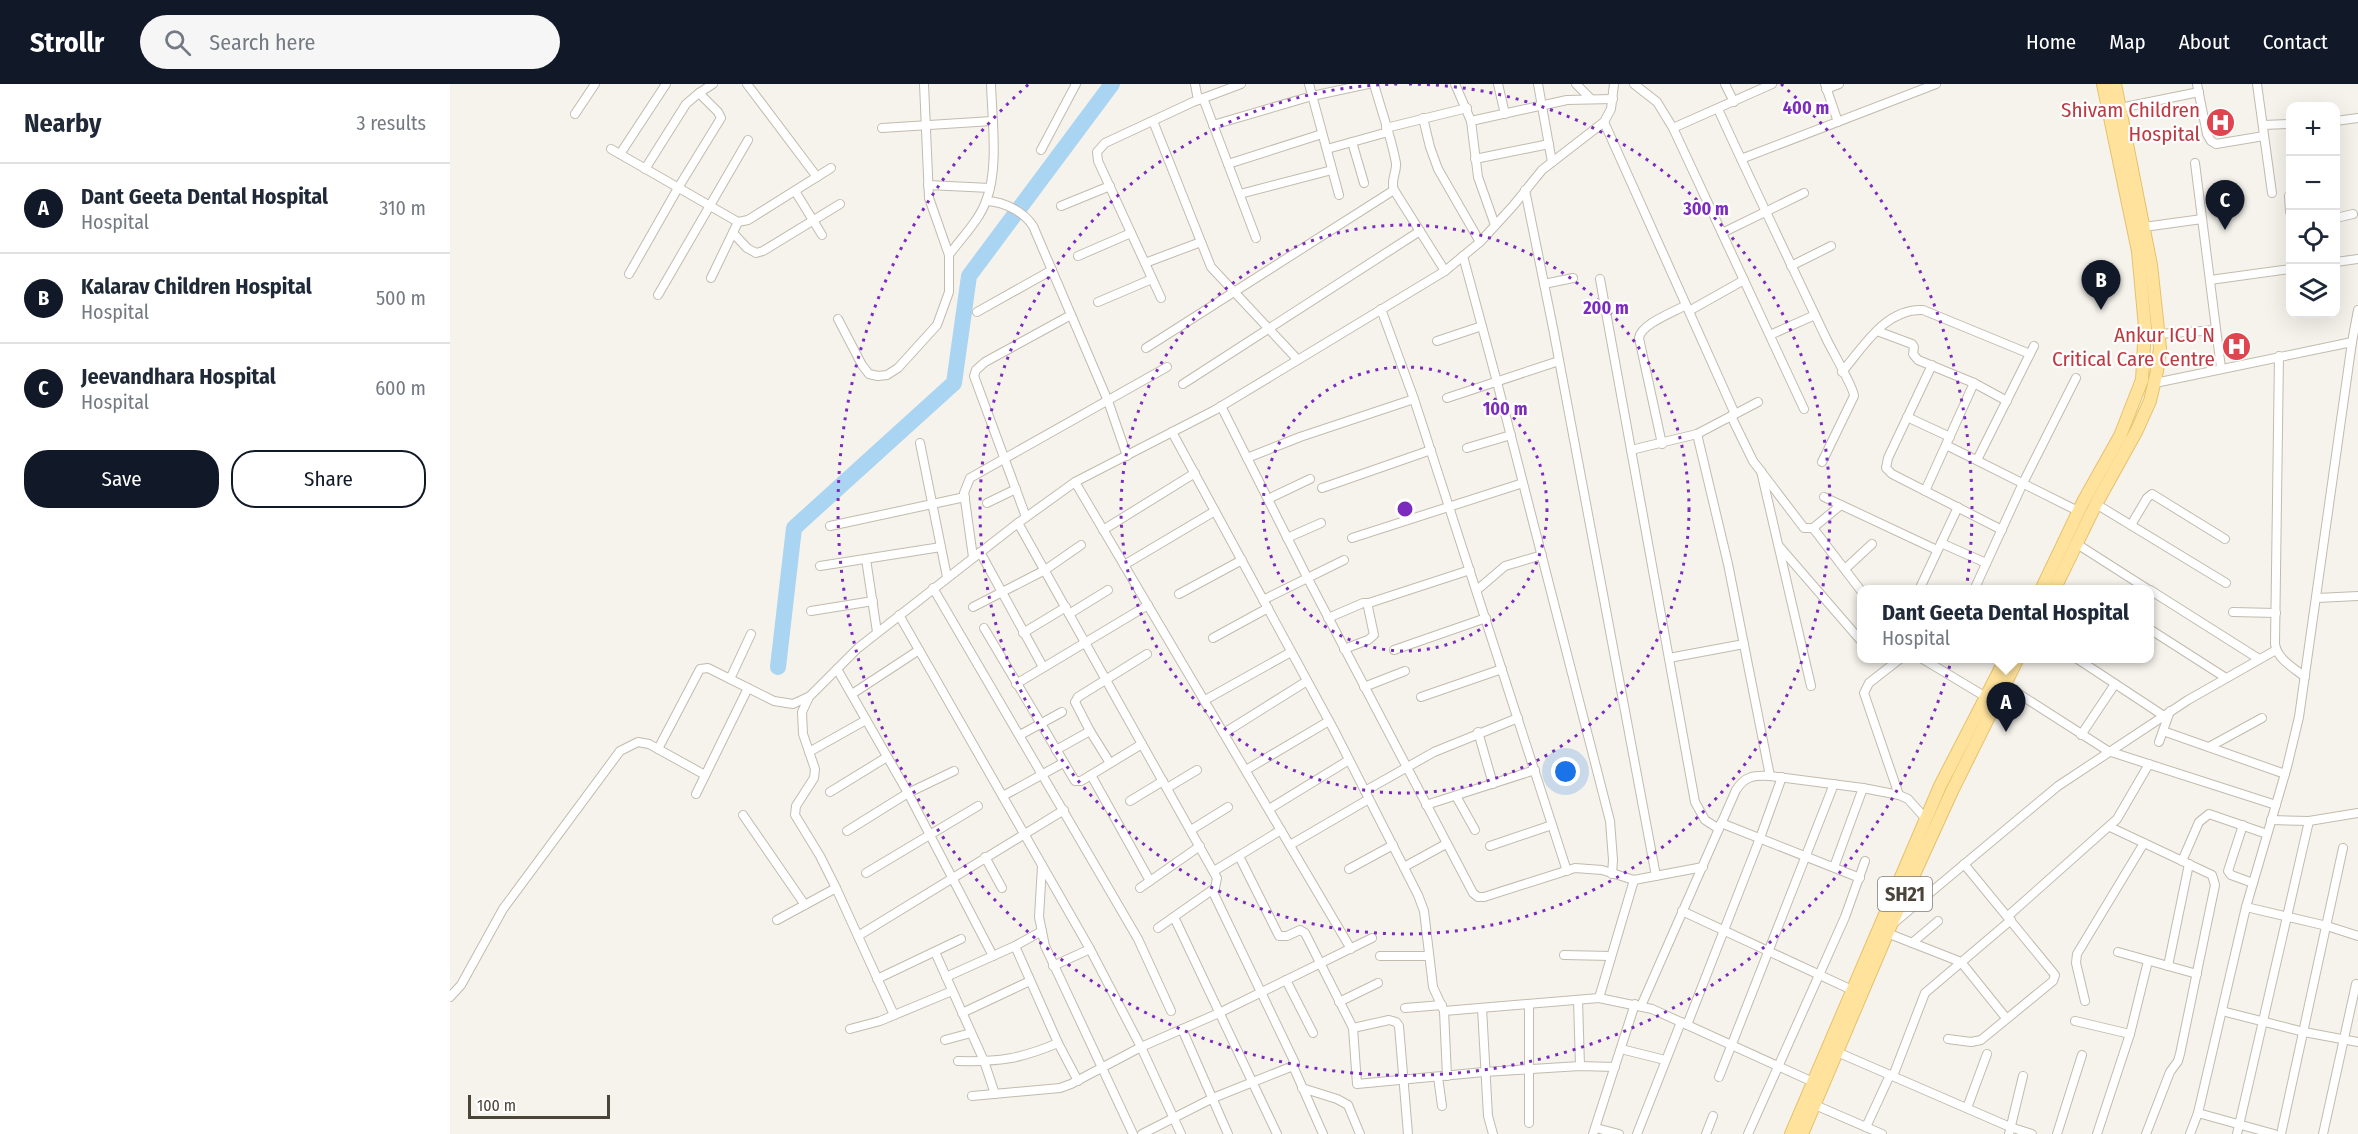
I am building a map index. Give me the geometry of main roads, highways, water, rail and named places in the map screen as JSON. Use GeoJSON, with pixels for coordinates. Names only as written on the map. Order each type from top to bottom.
{"type":"FeatureCollection","features":[{"type":"Feature","properties":{"kind":"main road"},"geometry":{"type":"LineString","coordinates":[[2043,585],[2078,511],[2120,436],[2142,380],[2145,327],[2138,251],[2103,84]]}},
{"type":"Feature","properties":{"kind":"main road"},"geometry":{"type":"LineString","coordinates":[[2056,585],[2150,401],[2160,348],[2151,265],[2115,84]]}},
{"type":"Feature","properties":{"kind":"main road","name":"SH21"},"geometry":{"type":"LineString","coordinates":[[1802,1134],[1888,930],[1926,819],[1940,786],[2003,663]]}},
{"type":"Feature","properties":{"kind":"main road","name":"SH21"},"geometry":{"type":"LineString","coordinates":[[1791,1134],[1852,990],[2015,663]]}},
{"type":"Feature","properties":{"kind":"waterway"},"geometry":{"type":"LineString","coordinates":[[778,667],[794,528],[954,383],[969,276],[1112,84]]}},
{"type":"Feature","properties":{"kind":"place","name":"Shivam Children Hospital"},"geometry":{"type":"Point","coordinates":[2221,122]}},
{"type":"Feature","properties":{"kind":"place","name":"Jeevandhara Hospital"},"geometry":{"type":"Point","coordinates":[2225,230]}},
{"type":"Feature","properties":{"kind":"place","name":"Kalarav Children Hospital"},"geometry":{"type":"Point","coordinates":[2101,310]}},
{"type":"Feature","properties":{"kind":"place","name":"Ankur ICU N Critical Care Centre"},"geometry":{"type":"Point","coordinates":[2236,347]}},
{"type":"Feature","properties":{"kind":"place","name":"Dant Geeta Dental Hospital"},"geometry":{"type":"Point","coordinates":[2006,732]}}]}
